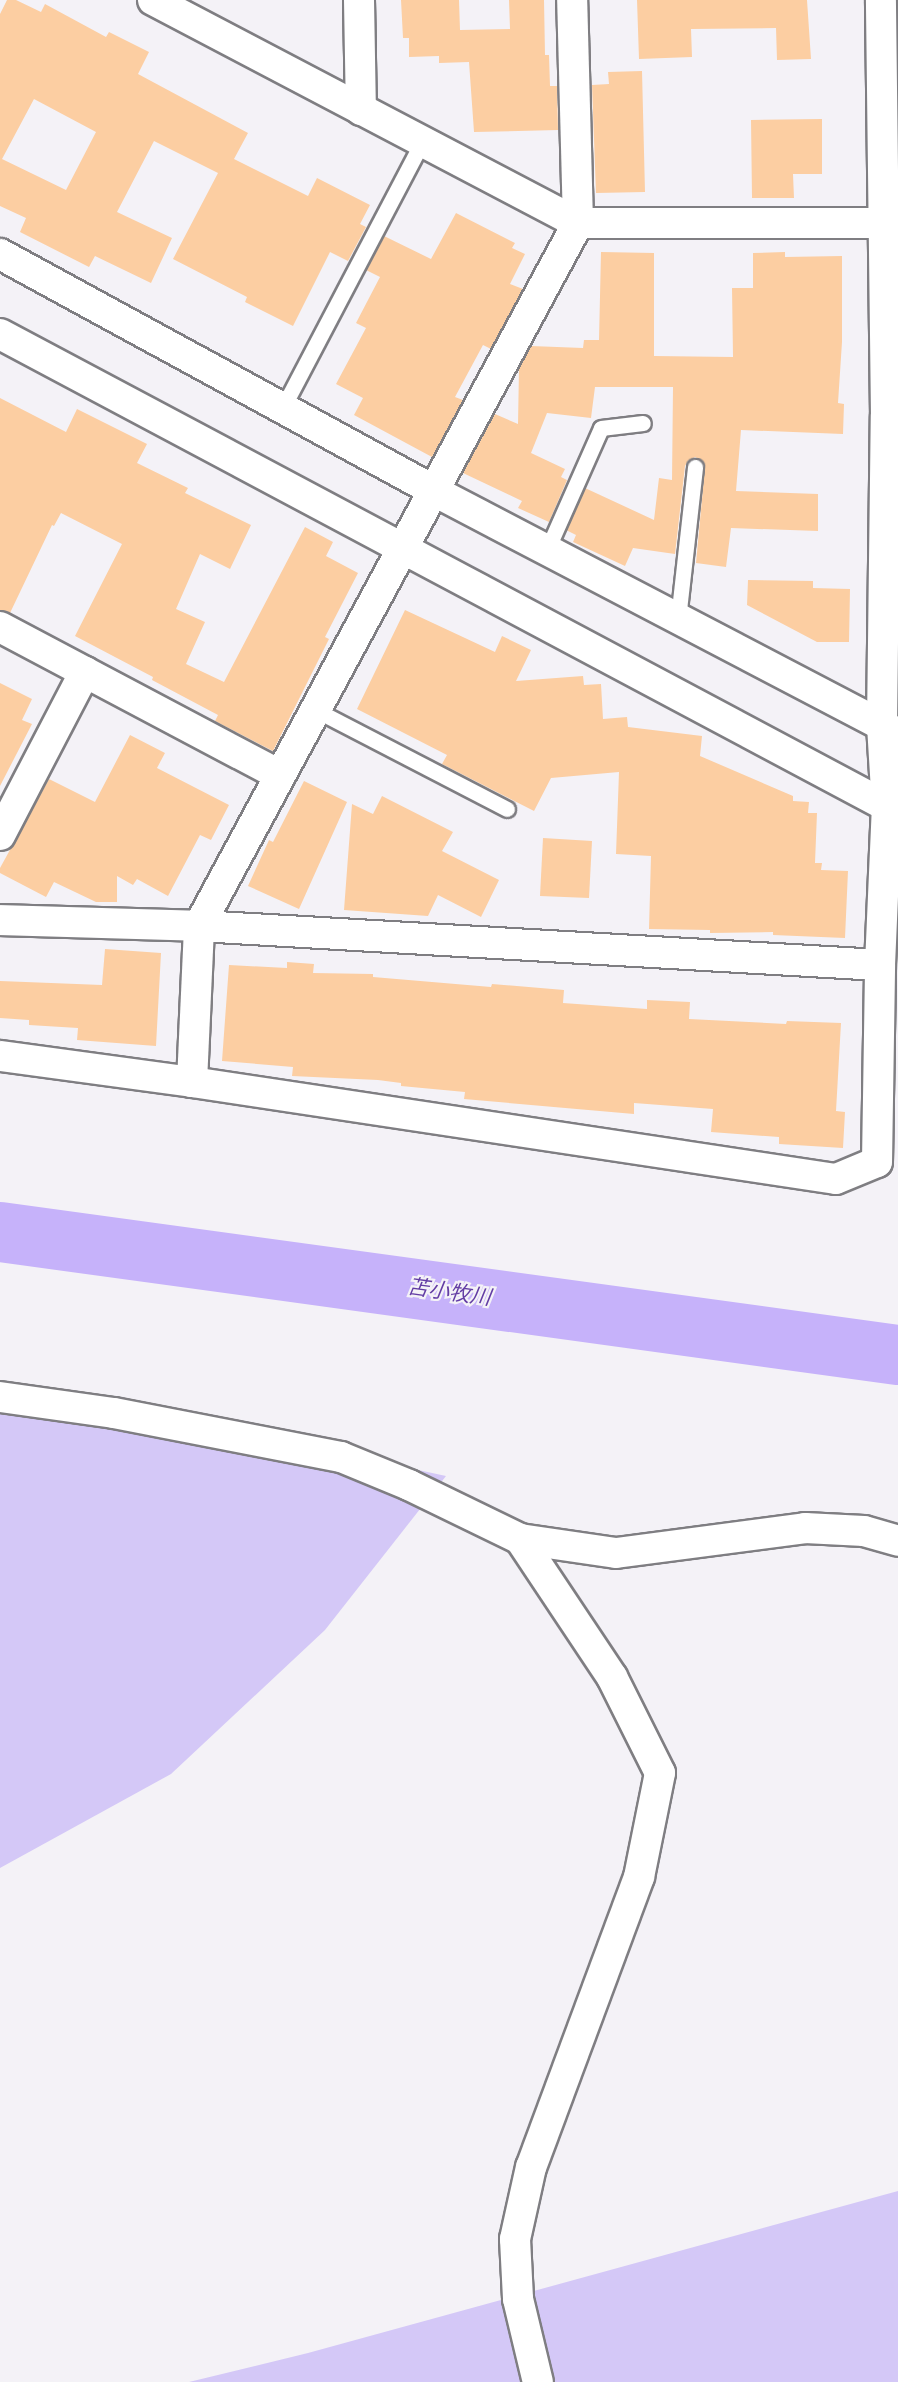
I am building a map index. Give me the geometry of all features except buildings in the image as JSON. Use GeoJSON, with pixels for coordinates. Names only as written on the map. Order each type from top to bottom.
{"type":"FeatureCollection","features":[{"type":"Feature","properties":{"kind":"street"},"geometry":{"type":"LineString","coordinates":[[359,0],[362,110]]}},
{"type":"Feature","properties":{"kind":"street"},"geometry":{"type":"LineString","coordinates":[[192,1082],[199,926],[578,223],[572,0]]}},
{"type":"Feature","properties":{"kind":"street"},"geometry":{"type":"LineString","coordinates":[[0,1056],[192,1082],[836,1179],[877,1162],[888,1114],[880,965],[892,809],[890,62],[881,0]]}},
{"type":"Feature","properties":{"kind":"street"},"geometry":{"type":"LineString","coordinates":[[166,4],[578,223],[891,223]]}},
{"type":"Feature","properties":{"kind":"street"},"geometry":{"type":"LineString","coordinates":[[0,254],[434,491],[890,729]]}},
{"type":"Feature","properties":{"kind":"street"},"geometry":{"type":"LineString","coordinates":[[0,334],[892,809]]}},
{"type":"Feature","properties":{"kind":"street"},"geometry":{"type":"LineString","coordinates":[[0,627],[280,775]]}},
{"type":"Feature","properties":{"kind":"street"},"geometry":{"type":"LineString","coordinates":[[0,835],[85,672]]}},
{"type":"Feature","properties":{"kind":"street"},"geometry":{"type":"LineString","coordinates":[[0,920],[199,926],[880,965]]}},
{"type":"Feature","properties":{"kind":"street"},"geometry":{"type":"LineString","coordinates":[[0,1397],[114,1413],[341,1457],[409,1485],[520,1539],[616,1554],[805,1528],[864,1531],[898,1540]]}},
{"type":"Feature","properties":{"kind":"street"},"geometry":{"type":"LineString","coordinates":[[520,1539],[612,1677],[660,1773],[639,1877],[531,2167],[515,2239],[518,2299],[538,2382]]}},
{"type":"Feature","properties":{"kind":"lane"},"geometry":{"type":"LineString","coordinates":[[282,409],[422,142]]}},
{"type":"Feature","properties":{"kind":"lane"},"geometry":{"type":"LineString","coordinates":[[547,550],[601,428],[643,423]]}},
{"type":"Feature","properties":{"kind":"lane"},"geometry":{"type":"LineString","coordinates":[[678,619],[695,468]]}},
{"type":"Feature","properties":{"kind":"lane"},"geometry":{"type":"LineString","coordinates":[[316,710],[507,809]]}},
{"type":"Feature","properties":{"kind":"shaded area"},"geometry":{"type":"Polygon","coordinates":[[[0,1400],[229,1429],[446,1476],[325,1630],[171,1774],[0,1868],[0,1400]]]}},
{"type":"Feature","properties":{"kind":"shaded area"},"geometry":{"type":"Polygon","coordinates":[[[898,2191],[898,2382],[189,2382],[308,2353],[898,2191]]]}},
{"type":"Feature","properties":{"kind":"waterway","name":"苫小牧川"},"geometry":{"type":"LineString","coordinates":[[0,1232],[898,1355]]}}]}
